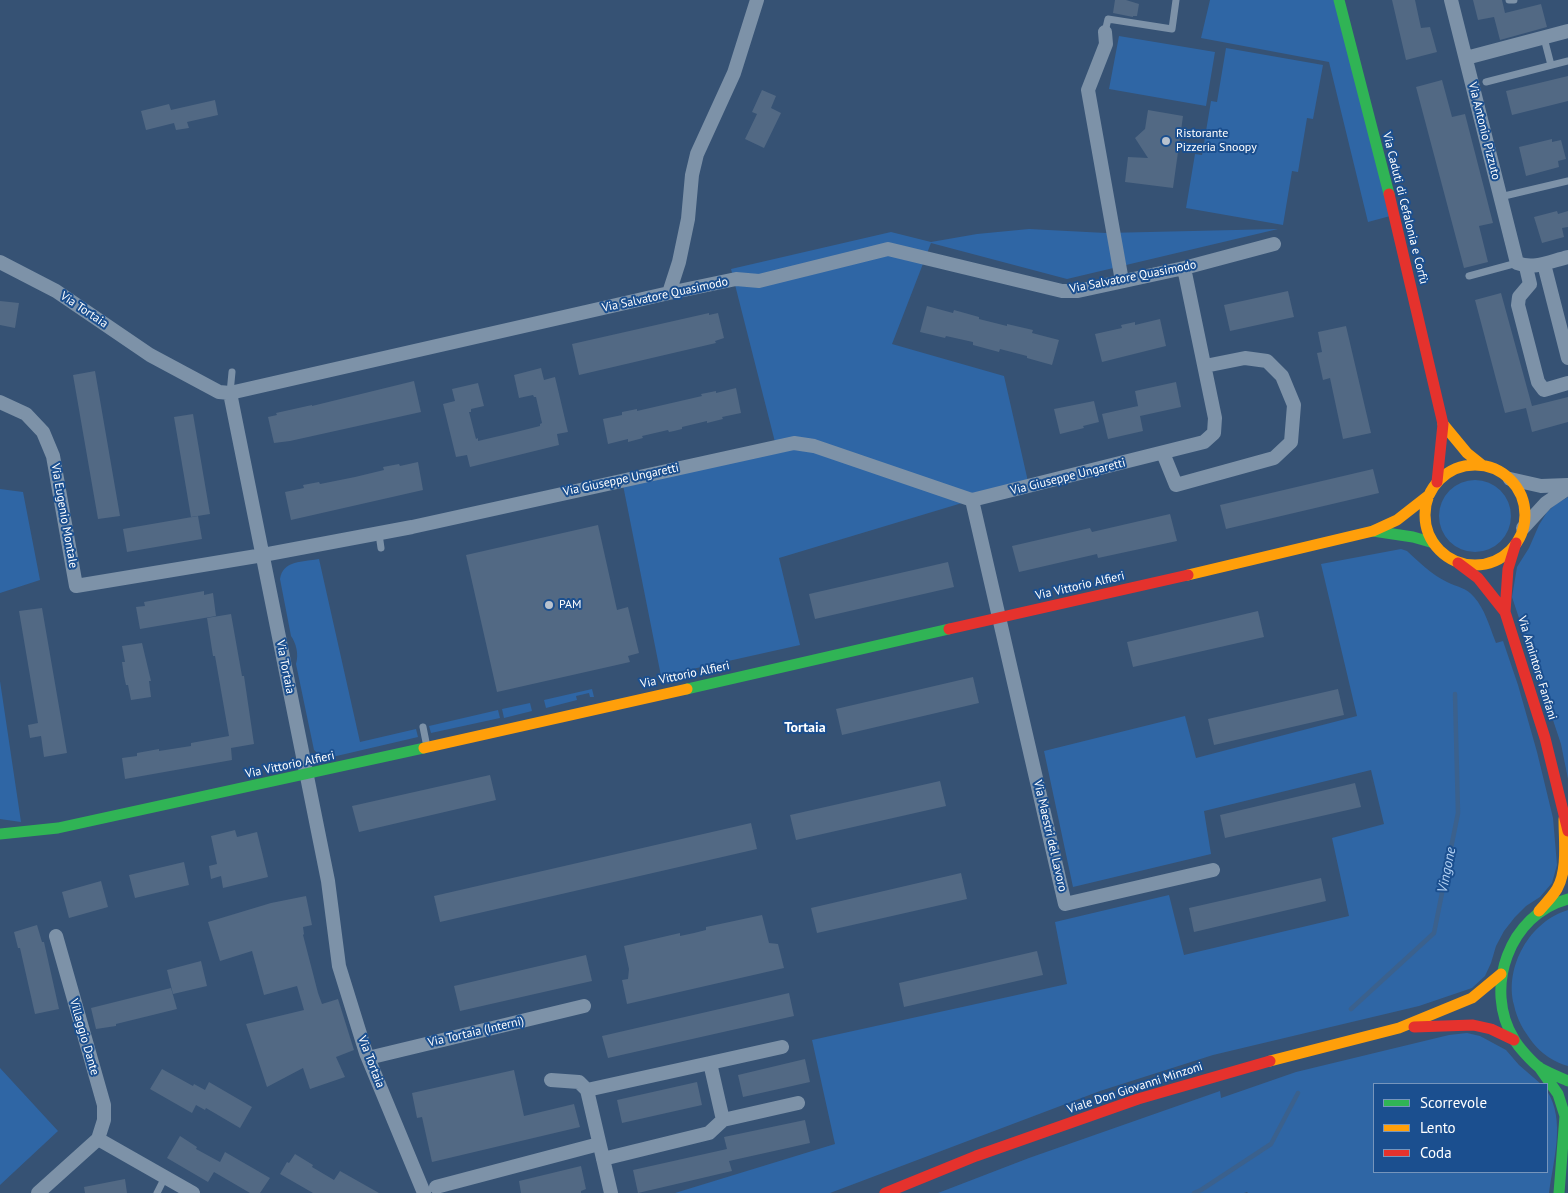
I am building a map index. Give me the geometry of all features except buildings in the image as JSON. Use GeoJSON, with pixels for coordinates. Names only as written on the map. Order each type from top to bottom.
{"type":"FeatureCollection","features":[{"type":"Feature","properties":{"kind":"street"},"geometry":{"type":"LineString","coordinates":[[668,293],[680,262],[688,219],[692,175],[697,154],[734,73],[756,0]]}},
{"type":"Feature","properties":{"kind":"street","name":"Via Caduti di Cefalonia e Corfù"},"geometry":{"type":"LineString","coordinates":[[1339,0],[1394,215],[1443,424],[1437,482]]}},
{"type":"Feature","properties":{"kind":"street","name":"Via Antonio Pizzuto"},"geometry":{"type":"LineString","coordinates":[[1451,0],[1500,197],[1530,284],[1519,297],[1518,305],[1538,382],[1544,390],[1568,383]]}},
{"type":"Feature","properties":{"kind":"street"},"geometry":{"type":"LineString","coordinates":[[1105,32],[1106,44],[1088,90],[1122,282]]}},
{"type":"Feature","properties":{"kind":"street"},"geometry":{"type":"LineString","coordinates":[[1466,58],[1568,32]]}},
{"type":"Feature","properties":{"kind":"street","name":"Via Salvatore Quasimodo"},"geometry":{"type":"LineString","coordinates":[[230,393],[668,293],[736,279],[758,281],[888,249],[1062,291],[1078,291],[1184,268],[1274,244]]}},
{"type":"Feature","properties":{"kind":"street"},"geometry":{"type":"LineString","coordinates":[[1522,265],[1544,264],[1568,257]]}},
{"type":"Feature","properties":{"kind":"street","name":"Via Tortaia"},"geometry":{"type":"LineString","coordinates":[[0,262],[56,291],[150,355],[219,392],[230,393],[328,881],[339,966],[368,1058],[430,1190]]}},
{"type":"Feature","properties":{"kind":"street"},"geometry":{"type":"LineString","coordinates":[[1544,264],[1568,358]]}},
{"type":"Feature","properties":{"kind":"street","name":"Via Giuseppe Ungaretti"},"geometry":{"type":"LineString","coordinates":[[263,555],[379,534],[794,443],[814,446],[972,500],[1204,442],[1214,433],[1214,418],[1184,268]]}},
{"type":"Feature","properties":{"kind":"street"},"geometry":{"type":"LineString","coordinates":[[1163,453],[1176,485],[1274,458],[1292,442],[1294,405],[1282,376],[1267,361],[1245,358],[1204,366]]}},
{"type":"Feature","properties":{"kind":"street","name":"Via Eugenio Montale"},"geometry":{"type":"LineString","coordinates":[[0,402],[26,414],[43,432],[53,456],[76,586],[263,555]]}},
{"type":"Feature","properties":{"kind":"street","name":"Via Caduti di Cefalonia e Corfù"},"geometry":{"type":"LineString","coordinates":[[1443,424],[1467,453],[1482,465]]}},
{"type":"Feature","properties":{"kind":"street"},"geometry":{"type":"LineString","coordinates":[[1482,465],[1499,471],[1510,479],[1541,486],[1568,484]]}},
{"type":"Feature","properties":{"kind":"street","name":"Via Amintore Fanfani"},"geometry":{"type":"LineString","coordinates":[[1482,465],[1465,466],[1451,471],[1437,482],[1429,495],[1425,511],[1427,527],[1434,543],[1445,555],[1478,578],[1505,612]]}},
{"type":"Feature","properties":{"kind":"street","name":"Via Amintore Fanfani"},"geometry":{"type":"LineString","coordinates":[[1510,479],[1521,494],[1525,510],[1523,528],[1508,568],[1505,612],[1545,738],[1568,832]]}},
{"type":"Feature","properties":{"kind":"street"},"geometry":{"type":"LineString","coordinates":[[1523,528],[1546,503],[1568,488]]}},
{"type":"Feature","properties":{"kind":"street","name":"Via Vittorio Alfieri"},"geometry":{"type":"LineString","coordinates":[[0,834],[58,828],[306,775],[1000,619],[1373,532],[1397,520],[1429,495]]}},
{"type":"Feature","properties":{"kind":"street"},"geometry":{"type":"LineString","coordinates":[[972,500],[1000,619]]}},
{"type":"Feature","properties":{"kind":"street","name":"Via Vittorio Alfieri"},"geometry":{"type":"LineString","coordinates":[[1373,532],[1413,537],[1434,543]]}},
{"type":"Feature","properties":{"kind":"street","name":"Via Amintore Fanfani"},"geometry":{"type":"LineString","coordinates":[[1457,562],[1474,565],[1490,563],[1505,555],[1517,542]]}},
{"type":"Feature","properties":{"kind":"street","name":"Via Maestri del Lavoro"},"geometry":{"type":"LineString","coordinates":[[1000,619],[1065,904],[1214,870]]}},
{"type":"Feature","properties":{"kind":"street","name":"Via Amintore Fanfani"},"geometry":{"type":"LineString","coordinates":[[1501,974],[1513,941],[1556,890],[1562,874],[1564,819]]}},
{"type":"Feature","properties":{"kind":"street"},"geometry":{"type":"LineString","coordinates":[[1537,914],[1560,901],[1568,899]]}},
{"type":"Feature","properties":{"kind":"street","name":"Villaggio Dante"},"geometry":{"type":"LineString","coordinates":[[56,936],[104,1105],[104,1120],[98,1139]]}},
{"type":"Feature","properties":{"kind":"street"},"geometry":{"type":"LineString","coordinates":[[1501,974],[1501,1008],[1514,1040],[1539,1067],[1558,1094],[1565,1116],[1559,1193]]}},
{"type":"Feature","properties":{"kind":"street","name":"Viale Don Giovanni Minzoni"},"geometry":{"type":"LineString","coordinates":[[885,1193],[976,1156],[1138,1100],[1302,1052],[1399,1028],[1472,998],[1501,974]]}},
{"type":"Feature","properties":{"kind":"street","name":"Via Tortaia (Interni)"},"geometry":{"type":"LineString","coordinates":[[368,1058],[584,1006]]}},
{"type":"Feature","properties":{"kind":"street","name":"Viale Don Giovanni Minzoni"},"geometry":{"type":"LineString","coordinates":[[1399,1028],[1473,1025],[1491,1029],[1514,1040]]}},
{"type":"Feature","properties":{"kind":"street"},"geometry":{"type":"LineString","coordinates":[[587,1090],[782,1046]]}},
{"type":"Feature","properties":{"kind":"street"},"geometry":{"type":"LineString","coordinates":[[710,1063],[723,1120]]}},
{"type":"Feature","properties":{"kind":"street"},"geometry":{"type":"LineString","coordinates":[[1539,1067],[1568,1081]]}},
{"type":"Feature","properties":{"kind":"street"},"geometry":{"type":"LineString","coordinates":[[550,1080],[579,1082],[587,1090],[611,1193]]}},
{"type":"Feature","properties":{"kind":"street"},"geometry":{"type":"LineString","coordinates":[[604,1159],[709,1133],[723,1120],[798,1103]]}},
{"type":"Feature","properties":{"kind":"street"},"geometry":{"type":"LineString","coordinates":[[38,1193],[98,1139],[193,1193]]}},
{"type":"Feature","properties":{"kind":"street"},"geometry":{"type":"LineString","coordinates":[[430,1190],[599,1144]]}},
{"type":"Feature","properties":{"kind":"lane"},"geometry":{"type":"LineString","coordinates":[[1105,32],[1108,19],[1172,29],[1176,0]]}},
{"type":"Feature","properties":{"kind":"lane"},"geometry":{"type":"LineString","coordinates":[[1509,0],[1514,0]]}},
{"type":"Feature","properties":{"kind":"lane"},"geometry":{"type":"LineString","coordinates":[[1544,38],[1551,65]]}},
{"type":"Feature","properties":{"kind":"lane"},"geometry":{"type":"LineString","coordinates":[[1486,82],[1568,61]]}},
{"type":"Feature","properties":{"kind":"lane"},"geometry":{"type":"LineString","coordinates":[[1500,197],[1568,180]]}},
{"type":"Feature","properties":{"kind":"lane"},"geometry":{"type":"LineString","coordinates":[[1469,276],[1522,265]]}},
{"type":"Feature","properties":{"kind":"lane"},"geometry":{"type":"LineString","coordinates":[[230,393],[232,372]]}},
{"type":"Feature","properties":{"kind":"lane"},"geometry":{"type":"LineString","coordinates":[[379,534],[381,548]]}},
{"type":"Feature","properties":{"kind":"lane"},"geometry":{"type":"LineString","coordinates":[[422,727],[427,747]]}},
{"type":"Feature","properties":{"kind":"lane"},"geometry":{"type":"LineString","coordinates":[[157,1193],[165,1177]]}},
{"type":"Feature","properties":{"kind":"shaded area"},"geometry":{"type":"Polygon","coordinates":[[[1210,0],[1339,0],[1394,215],[1368,222],[1329,62],[1201,38],[1210,0]]]}},
{"type":"Feature","properties":{"kind":"shaded area"},"geometry":{"type":"Polygon","coordinates":[[[1119,36],[1215,52],[1206,106],[1109,89],[1119,36]]]}},
{"type":"Feature","properties":{"kind":"shaded area"},"geometry":{"type":"Polygon","coordinates":[[[1226,48],[1323,65],[1313,119],[1307,118],[1298,172],[1292,171],[1283,225],[1186,208],[1195,154],[1202,155],[1211,101],[1217,102],[1226,48]]]}},
{"type":"Feature","properties":{"kind":"shaded area"},"geometry":{"type":"Polygon","coordinates":[[[1029,229],[1106,233],[1278,229],[1067,279],[931,243],[892,344],[1004,376],[1029,486],[972,500],[779,558],[800,645],[661,676],[622,480],[776,446],[731,269],[891,232],[931,242],[977,234],[1029,229]]]}},
{"type":"Feature","properties":{"kind":"shaded area"},"geometry":{"type":"Polygon","coordinates":[[[1475,480],[1495,486],[1505,496],[1511,516],[1505,536],[1495,546],[1475,552],[1455,546],[1445,536],[1439,516],[1445,496],[1455,486],[1475,480]]]}},
{"type":"Feature","properties":{"kind":"shaded area"},"geometry":{"type":"Polygon","coordinates":[[[0,489],[23,492],[40,580],[0,593],[0,489]]]}},
{"type":"Feature","properties":{"kind":"shaded area"},"geometry":{"type":"Polygon","coordinates":[[[1568,497],[1568,779],[1561,744],[1512,597],[1517,567],[1529,548],[1539,525],[1547,512],[1568,497]]]}},
{"type":"Feature","properties":{"kind":"shaded area"},"geometry":{"type":"Polygon","coordinates":[[[1401,549],[1407,551],[1436,576],[1471,594],[1484,613],[1496,643],[1503,641],[1537,752],[1553,818],[1557,865],[1552,883],[1540,897],[1526,906],[1515,917],[1504,931],[1496,946],[1485,976],[1472,988],[1419,1006],[1213,1055],[1100,1091],[830,1193],[675,1193],[835,1144],[812,1040],[1067,984],[1055,922],[1169,895],[1184,955],[1349,916],[1332,838],[1384,824],[1371,770],[1204,811],[1211,854],[1073,887],[1044,751],[1185,716],[1196,758],[1357,716],[1321,564],[1401,549]]]}},
{"type":"Feature","properties":{"kind":"shaded area"},"geometry":{"type":"Polygon","coordinates":[[[319,559],[360,742],[416,729],[418,737],[328,758],[322,757],[314,750],[296,664],[296,649],[291,636],[280,579],[285,568],[289,565],[319,559]]]}},
{"type":"Feature","properties":{"kind":"shaded area"},"geometry":{"type":"Polygon","coordinates":[[[0,681],[21,822],[0,819],[0,681]]]}},
{"type":"Feature","properties":{"kind":"shaded area"},"geometry":{"type":"Polygon","coordinates":[[[592,689],[594,697],[590,697],[589,693],[576,696],[577,700],[546,708],[544,700],[592,689]]]}},
{"type":"Feature","properties":{"kind":"shaded area"},"geometry":{"type":"Polygon","coordinates":[[[530,703],[532,711],[504,718],[502,709],[530,703]]]}},
{"type":"Feature","properties":{"kind":"shaded area"},"geometry":{"type":"Polygon","coordinates":[[[498,710],[500,718],[431,733],[429,726],[498,710]]]}},
{"type":"Feature","properties":{"kind":"shaded area"},"geometry":{"type":"Polygon","coordinates":[[[1568,910],[1568,1066],[1558,1063],[1533,1043],[1517,1016],[1512,990],[1513,976],[1523,947],[1542,924],[1568,910]]]}},
{"type":"Feature","properties":{"kind":"shaded area"},"geometry":{"type":"Polygon","coordinates":[[[1467,1033],[1480,1036],[1506,1050],[1519,1065],[1540,1083],[1373,1083],[1373,1173],[1548,1173],[1548,1093],[1553,1102],[1557,1128],[1557,1141],[1549,1193],[938,1193],[1029,1158],[1220,1091],[1221,1098],[1296,1072],[1449,1035],[1467,1033]]]}},
{"type":"Feature","properties":{"kind":"shaded area"},"geometry":{"type":"Polygon","coordinates":[[[0,1068],[58,1131],[0,1185],[0,1068]]]}},
{"type":"Feature","properties":{"kind":"waterway","name":"Vingone"},"geometry":{"type":"LineString","coordinates":[[1351,1009],[1434,933],[1458,813],[1455,694]]}},
{"type":"Feature","properties":{"kind":"waterway","name":"Vingone"},"geometry":{"type":"LineString","coordinates":[[1194,1193],[1271,1144],[1298,1093]]}},
{"type":"Feature","properties":{"kind":"traffic: fast"},"geometry":{"type":"LineString","coordinates":[[1339,0],[1389,194]]}},
{"type":"Feature","properties":{"kind":"traffic: fast"},"geometry":{"type":"LineString","coordinates":[[1373,531],[1413,537],[1434,543]]}},
{"type":"Feature","properties":{"kind":"traffic: fast"},"geometry":{"type":"LineString","coordinates":[[687,689],[949,629]]}},
{"type":"Feature","properties":{"kind":"traffic: fast"},"geometry":{"type":"LineString","coordinates":[[0,834],[58,828],[424,748]]}},
{"type":"Feature","properties":{"kind":"traffic: fast"},"geometry":{"type":"LineString","coordinates":[[1568,899],[1547,907],[1530,920],[1517,937],[1507,956],[1502,977],[1501,998],[1505,1019],[1519,1046],[1540,1068],[1568,1081]]}},
{"type":"Feature","properties":{"kind":"traffic: fast"},"geometry":{"type":"LineString","coordinates":[[1539,1067],[1558,1094],[1565,1116],[1559,1193]]}},
{"type":"Feature","properties":{"kind":"traffic: slow"},"geometry":{"type":"LineString","coordinates":[[1443,424],[1467,453],[1482,465]]}},
{"type":"Feature","properties":{"kind":"traffic: slow"},"geometry":{"type":"LineString","coordinates":[[1475,465],[1494,469],[1510,480],[1521,496],[1525,515],[1521,534],[1510,550],[1494,561],[1475,565],[1456,561],[1440,550],[1429,534],[1425,515],[1429,496],[1440,480],[1456,469],[1475,465]]}},
{"type":"Feature","properties":{"kind":"traffic: slow"},"geometry":{"type":"LineString","coordinates":[[1188,575],[1373,531],[1397,520],[1429,495]]}},
{"type":"Feature","properties":{"kind":"traffic: slow"},"geometry":{"type":"LineString","coordinates":[[424,748],[687,689]]}},
{"type":"Feature","properties":{"kind":"traffic: slow"},"geometry":{"type":"LineString","coordinates":[[1539,911],[1557,889],[1563,873],[1565,855],[1564,819]]}},
{"type":"Feature","properties":{"kind":"traffic: slow"},"geometry":{"type":"LineString","coordinates":[[1270,1061],[1399,1028],[1472,998],[1501,974]]}},
{"type":"Feature","properties":{"kind":"traffic: jam"},"geometry":{"type":"LineString","coordinates":[[1389,194],[1443,424],[1437,482]]}},
{"type":"Feature","properties":{"kind":"traffic: jam"},"geometry":{"type":"LineString","coordinates":[[1516,543],[1508,569],[1505,612],[1545,738],[1568,831]]}},
{"type":"Feature","properties":{"kind":"traffic: jam"},"geometry":{"type":"LineString","coordinates":[[1458,563],[1478,578],[1505,612]]}},
{"type":"Feature","properties":{"kind":"traffic: jam"},"geometry":{"type":"LineString","coordinates":[[949,629],[1188,575]]}},
{"type":"Feature","properties":{"kind":"traffic: jam"},"geometry":{"type":"LineString","coordinates":[[1414,1027],[1473,1025],[1491,1029],[1514,1040]]}},
{"type":"Feature","properties":{"kind":"traffic: jam"},"geometry":{"type":"LineString","coordinates":[[885,1193],[976,1156],[1138,1099],[1270,1061]]}},
{"type":"Feature","properties":{"kind":"place","name":"Ristorante Pizzeria Snoopy"},"geometry":{"type":"Point","coordinates":[1166,141]}},
{"type":"Feature","properties":{"kind":"place","name":"PAM"},"geometry":{"type":"Point","coordinates":[549,605]}},
{"type":"Feature","properties":{"kind":"district","name":"Tortaia"},"geometry":{"type":"Point","coordinates":[805,728]}}]}
